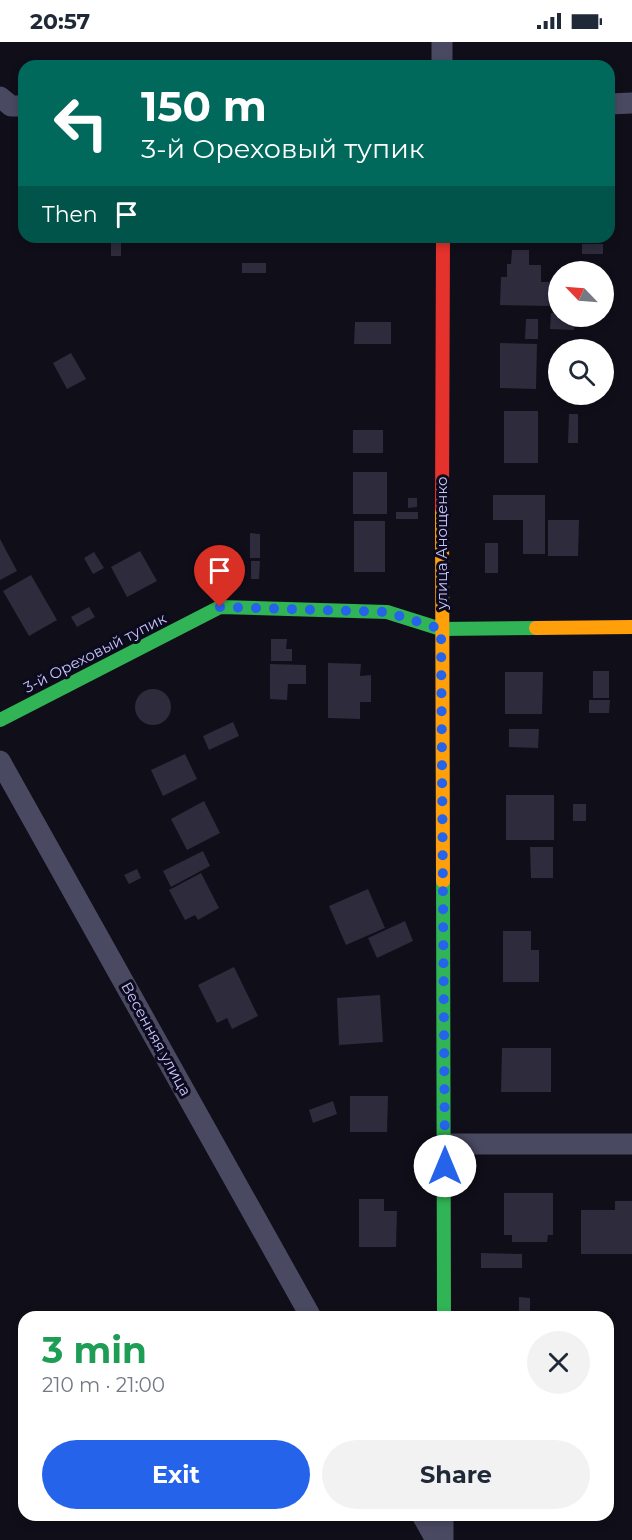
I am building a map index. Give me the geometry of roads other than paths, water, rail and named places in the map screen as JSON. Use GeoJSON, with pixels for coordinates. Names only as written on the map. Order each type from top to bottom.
{"type":"FeatureCollection","features":[{"type":"Feature","properties":{"kind":"street"},"geometry":{"type":"LineString","coordinates":[[442,42],[442,60]]}},
{"type":"Feature","properties":{"kind":"street"},"geometry":{"type":"LineString","coordinates":[[0,97],[11,106],[18,106]]}},
{"type":"Feature","properties":{"kind":"street"},"geometry":{"type":"LineString","coordinates":[[615,104],[632,104]]}},
{"type":"Feature","properties":{"kind":"street","name":"улица Анощенко"},"geometry":{"type":"LineString","coordinates":[[442,243],[444,1311]]}},
{"type":"Feature","properties":{"kind":"street","name":"3-й Ореховый тупик"},"geometry":{"type":"LineString","coordinates":[[0,720],[220,607],[387,612],[441,629],[632,627]]}},
{"type":"Feature","properties":{"kind":"street","name":"Весенняя улица"},"geometry":{"type":"LineString","coordinates":[[0,761],[308,1311]]}},
{"type":"Feature","properties":{"kind":"street"},"geometry":{"type":"LineString","coordinates":[[445,1144],[632,1144]]}},
{"type":"Feature","properties":{"kind":"street"},"geometry":{"type":"LineString","coordinates":[[425,1521],[436,1540]]}},
{"type":"Feature","properties":{"kind":"street"},"geometry":{"type":"LineString","coordinates":[[443,1521],[443,1540]]}}]}
